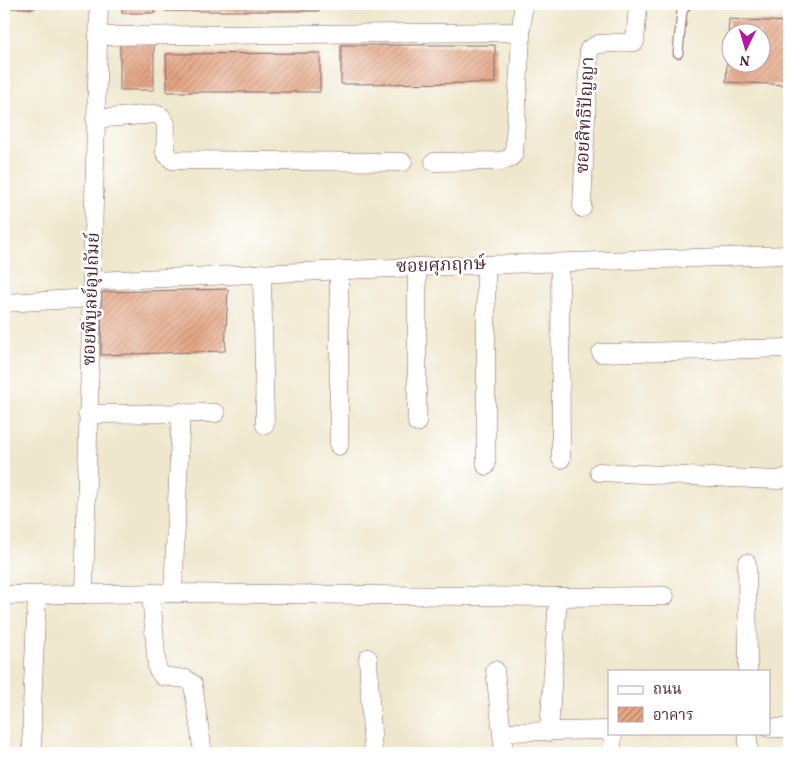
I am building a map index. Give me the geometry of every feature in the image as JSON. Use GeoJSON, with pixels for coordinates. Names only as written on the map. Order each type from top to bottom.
{"type":"FeatureCollection","features":[{"type":"Feature","properties":{"kind":"street","name":"ซอยพิบูลย์อุปถัมย์"},"geometry":{"type":"LineString","coordinates":[[84,594],[87,414],[93,289],[95,119],[99,4]]}},
{"type":"Feature","properties":{"kind":"street"},"geometry":{"type":"LineString","coordinates":[[434,162],[509,160],[514,154],[523,4]]}},
{"type":"Feature","properties":{"kind":"street","name":"ซอยสิทธิปัญญา"},"geometry":{"type":"LineString","coordinates":[[582,208],[589,49],[598,44],[635,42],[638,4]]}},
{"type":"Feature","properties":{"kind":"street"},"geometry":{"type":"LineString","coordinates":[[98,36],[522,32]]}},
{"type":"Feature","properties":{"kind":"street"},"geometry":{"type":"LineString","coordinates":[[95,119],[161,116],[166,124],[165,153],[172,160],[403,162]]}},
{"type":"Feature","properties":{"kind":"street","name":"ซอยศุภฤกษ์"},"geometry":{"type":"LineString","coordinates":[[4,302],[93,289],[262,273],[789,255]]}},
{"type":"Feature","properties":{"kind":"street"},"geometry":{"type":"LineString","coordinates":[[560,264],[561,458]]}},
{"type":"Feature","properties":{"kind":"street"},"geometry":{"type":"LineString","coordinates":[[486,265],[486,466]]}},
{"type":"Feature","properties":{"kind":"street"},"geometry":{"type":"LineString","coordinates":[[416,267],[417,423]]}},
{"type":"Feature","properties":{"kind":"street"},"geometry":{"type":"LineString","coordinates":[[339,270],[339,446]]}},
{"type":"Feature","properties":{"kind":"street"},"geometry":{"type":"LineString","coordinates":[[262,273],[265,425]]}},
{"type":"Feature","properties":{"kind":"street"},"geometry":{"type":"LineString","coordinates":[[601,353],[789,348]]}},
{"type":"Feature","properties":{"kind":"street"},"geometry":{"type":"LineString","coordinates":[[173,593],[181,412]]}},
{"type":"Feature","properties":{"kind":"street"},"geometry":{"type":"LineString","coordinates":[[87,414],[216,413]]}},
{"type":"Feature","properties":{"kind":"street"},"geometry":{"type":"LineString","coordinates":[[599,472],[778,480],[789,477]]}},
{"type":"Feature","properties":{"kind":"street"},"geometry":{"type":"LineString","coordinates":[[747,563],[748,670]]}},
{"type":"Feature","properties":{"kind":"street"},"geometry":{"type":"LineString","coordinates":[[151,593],[157,668],[162,676],[186,679],[193,684],[203,753]]}},
{"type":"Feature","properties":{"kind":"street"},"geometry":{"type":"LineString","coordinates":[[4,595],[173,593],[558,597],[665,596]]}},
{"type":"Feature","properties":{"kind":"street"},"geometry":{"type":"LineString","coordinates":[[32,753],[37,595]]}},
{"type":"Feature","properties":{"kind":"street"},"geometry":{"type":"LineString","coordinates":[[549,732],[558,597]]}},
{"type":"Feature","properties":{"kind":"street"},"geometry":{"type":"LineString","coordinates":[[368,658],[373,753]]}},
{"type":"Feature","properties":{"kind":"street"},"geometry":{"type":"LineString","coordinates":[[495,670],[504,753]]}},
{"type":"Feature","properties":{"kind":"street"},"geometry":{"type":"LineString","coordinates":[[770,728],[789,728]]}},
{"type":"Feature","properties":{"kind":"street"},"geometry":{"type":"LineString","coordinates":[[503,732],[608,730]]}},
{"type":"Feature","properties":{"kind":"street"},"geometry":{"type":"LineString","coordinates":[[612,753],[613,734]]}},
{"type":"Feature","properties":{"kind":"street"},"geometry":{"type":"LineString","coordinates":[[748,734],[748,753]]}},
{"type":"Feature","properties":{"kind":"lane"},"geometry":{"type":"LineString","coordinates":[[678,53],[682,11],[687,4]]}},
{"type":"Feature","properties":{"kind":"building"},"geometry":{"type":"Polygon","coordinates":[[[4,4],[35,4],[35,8],[4,8],[4,4]]]}},
{"type":"Feature","properties":{"kind":"building"},"geometry":{"type":"Polygon","coordinates":[[[122,4],[155,4],[155,13],[122,13],[122,4]]]}},
{"type":"Feature","properties":{"kind":"building"},"geometry":{"type":"Polygon","coordinates":[[[165,4],[319,4],[319,11],[165,11],[165,4]]]}},
{"type":"Feature","properties":{"kind":"building"},"geometry":{"type":"Polygon","coordinates":[[[729,19],[789,22],[789,85],[726,82],[726,72],[770,72],[770,22],[729,22],[729,19]]]}},
{"type":"Feature","properties":{"kind":"building"},"geometry":{"type":"Polygon","coordinates":[[[120,43],[154,43],[154,90],[120,90],[120,43]]]}},
{"type":"Feature","properties":{"kind":"building"},"geometry":{"type":"Polygon","coordinates":[[[341,45],[495,45],[495,83],[341,84],[341,45]]]}},
{"type":"Feature","properties":{"kind":"building"},"geometry":{"type":"Polygon","coordinates":[[[320,53],[320,92],[167,92],[166,54],[320,53]]]}},
{"type":"Feature","properties":{"kind":"building"},"geometry":{"type":"Polygon","coordinates":[[[228,289],[225,351],[101,355],[102,292],[228,289]]]}}]}
